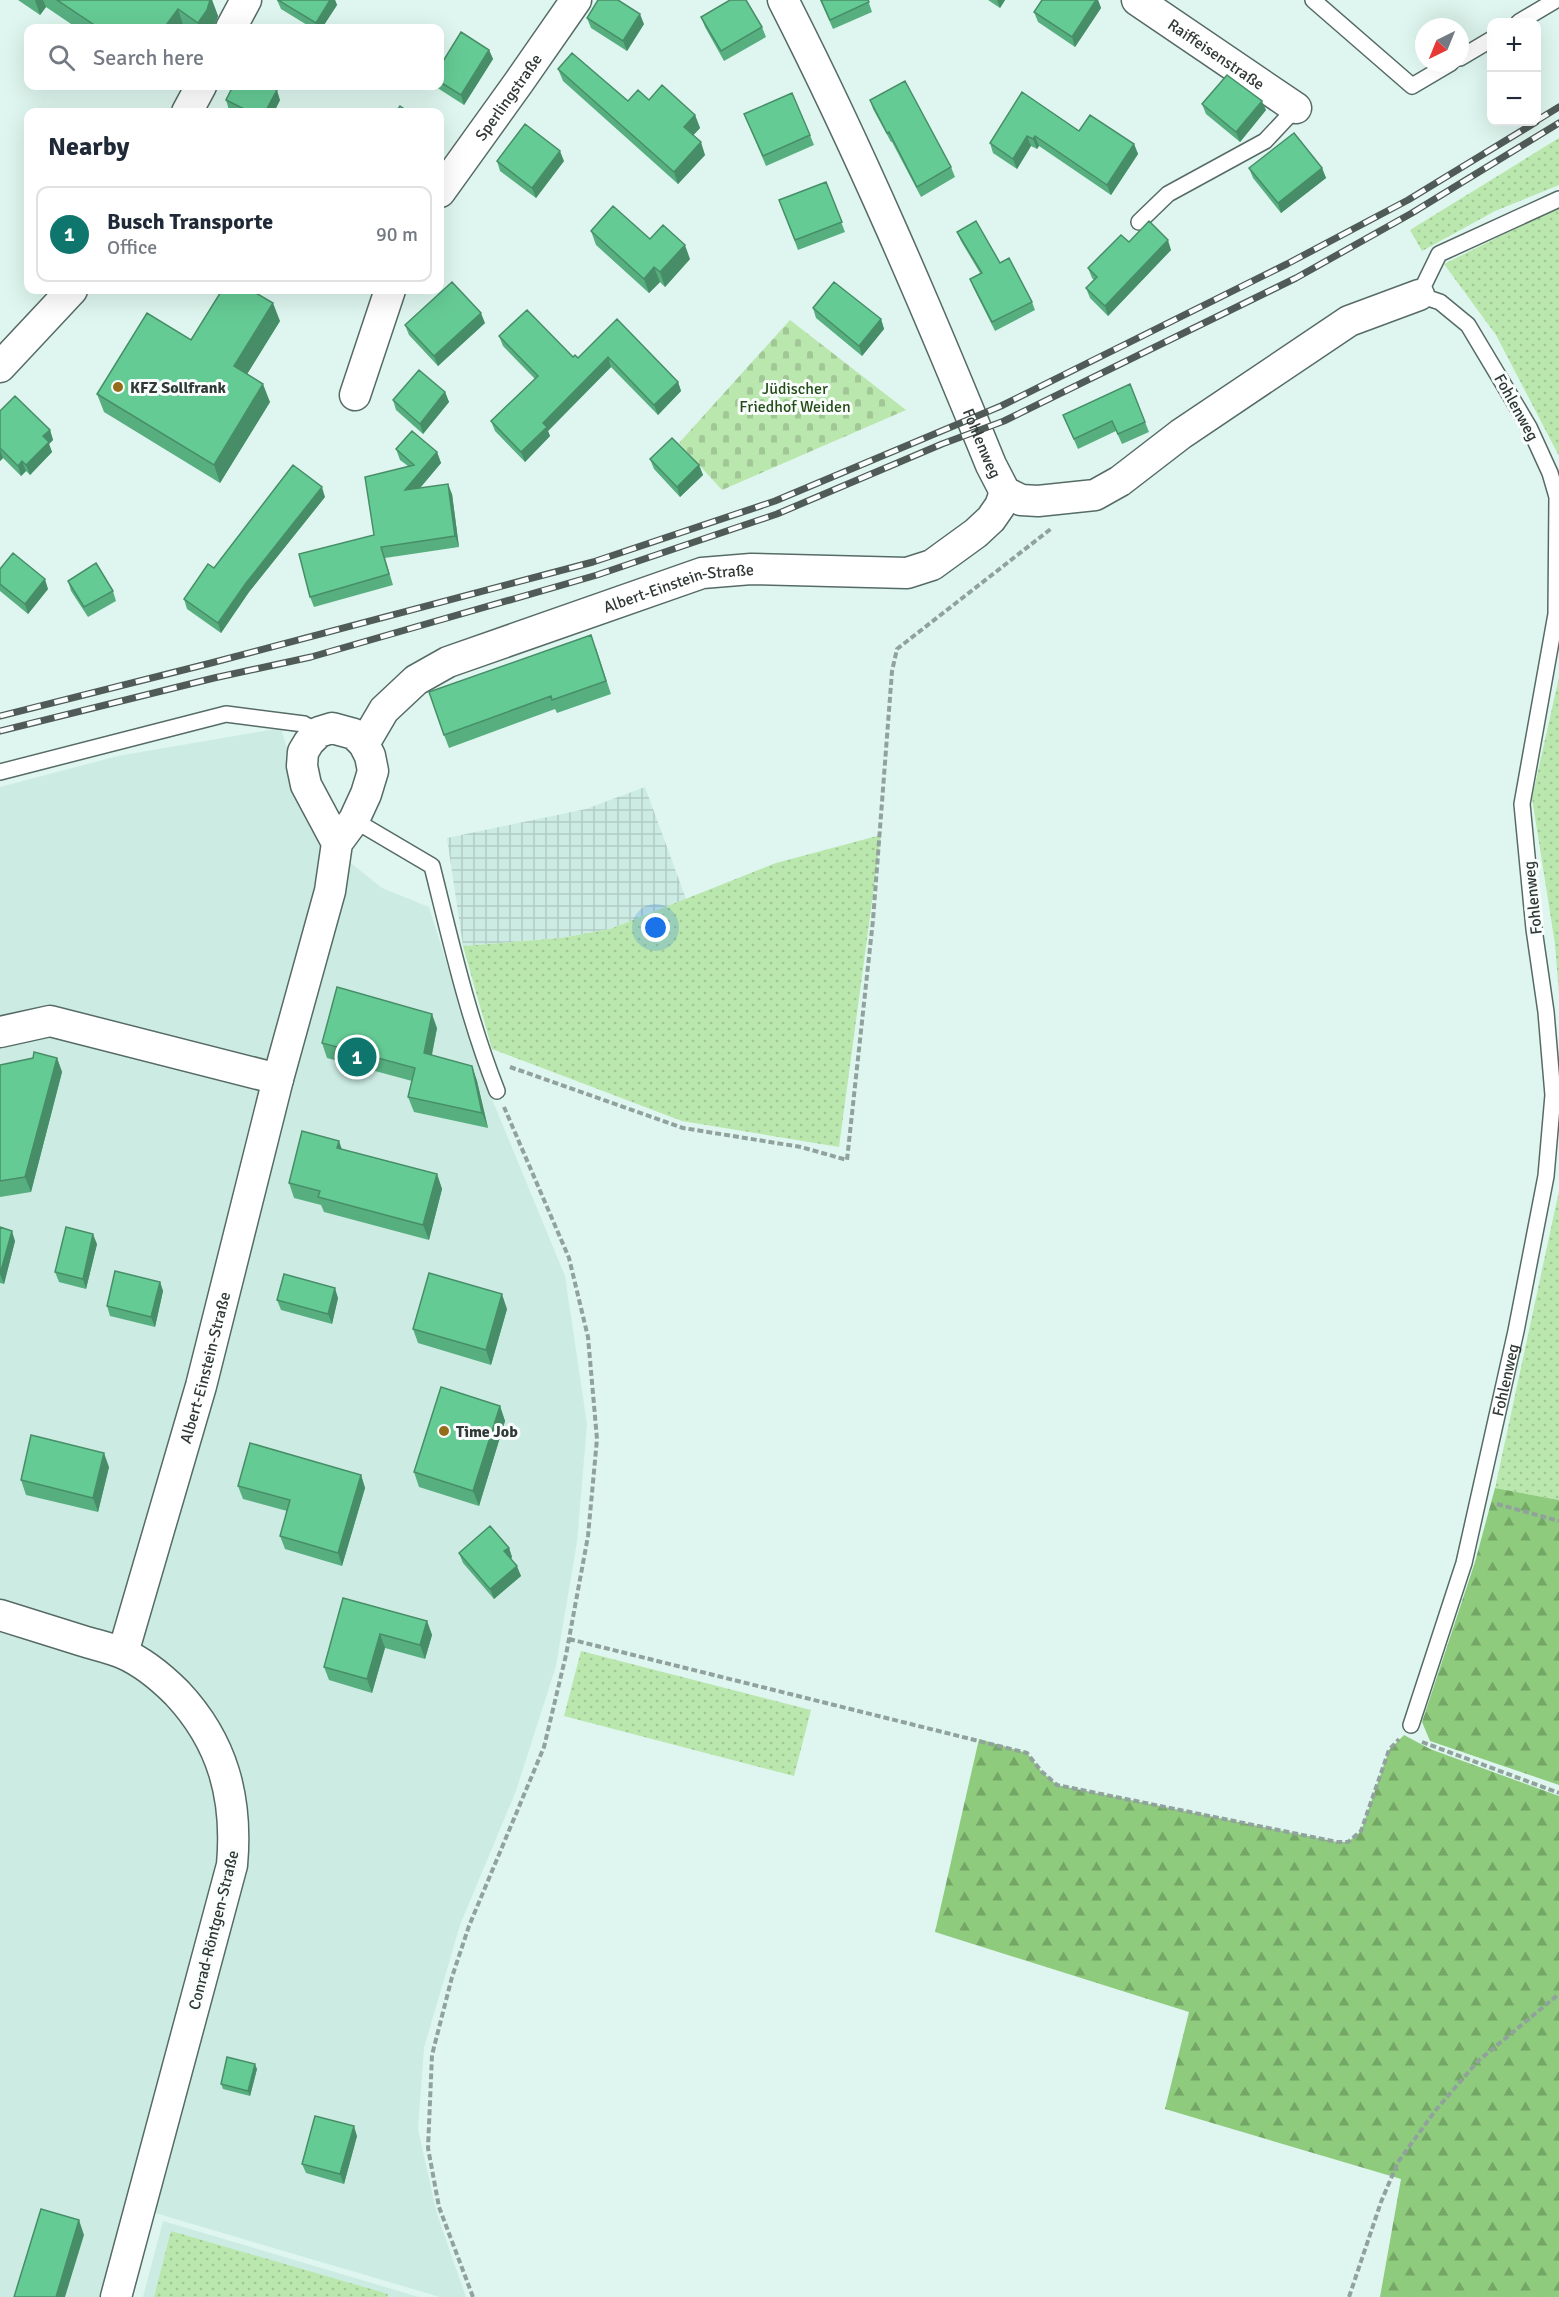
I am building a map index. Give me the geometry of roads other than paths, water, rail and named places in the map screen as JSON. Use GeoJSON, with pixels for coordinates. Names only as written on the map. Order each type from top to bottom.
{"type":"FeatureCollection","features":[{"type":"Feature","properties":{"kind":"street"},"geometry":{"type":"LineString","coordinates":[[233,24],[246,0]]}},
{"type":"Feature","properties":{"kind":"street","name":"Sperlingstraße"},"geometry":{"type":"LineString","coordinates":[[444,186],[576,0]]}},
{"type":"Feature","properties":{"kind":"street","name":"Fohlenweg"},"geometry":{"type":"LineString","coordinates":[[783,0],[815,64],[887,223],[991,465],[1005,492],[1021,500],[1038,501],[1095,495],[1120,481],[1181,434],[1349,321],[1419,295]]}},
{"type":"Feature","properties":{"kind":"street","name":"Raiffeisenstraße"},"geometry":{"type":"LineString","coordinates":[[1137,0],[1296,108]]}},
{"type":"Feature","properties":{"kind":"street"},"geometry":{"type":"LineString","coordinates":[[189,108],[199,90]]}},
{"type":"Feature","properties":{"kind":"street"},"geometry":{"type":"LineString","coordinates":[[0,367],[68,294]]}},
{"type":"Feature","properties":{"kind":"street"},"geometry":{"type":"LineString","coordinates":[[355,395],[389,294]]}},
{"type":"Feature","properties":{"kind":"street","name":"Albert-Einstein-Straße"},"geometry":{"type":"LineString","coordinates":[[123,1653],[201,1386],[278,1079],[345,832],[366,794],[373,771],[370,756],[364,744],[384,710],[416,680],[448,662],[702,573],[751,569],[907,573],[932,565],[991,519],[1000,506],[1005,492]]}},
{"type":"Feature","properties":{"kind":"street"},"geometry":{"type":"LineString","coordinates":[[345,832],[306,785],[302,766],[303,752],[319,732],[332,728],[354,734],[364,744]]}},
{"type":"Feature","properties":{"kind":"street"},"geometry":{"type":"LineString","coordinates":[[0,1032],[50,1021],[278,1079]]}},
{"type":"Feature","properties":{"kind":"street","name":"Conrad-Röntgen-Straße"},"geometry":{"type":"LineString","coordinates":[[0,1615],[123,1653],[150,1668],[193,1711],[210,1737],[222,1764],[231,1794],[235,1835],[232,1865],[116,2297]]}},
{"type":"Feature","properties":{"kind":"lane"},"geometry":{"type":"LineString","coordinates":[[1313,0],[1412,86],[1436,72]]}},
{"type":"Feature","properties":{"kind":"lane"},"geometry":{"type":"LineString","coordinates":[[1526,18],[1556,0]]}},
{"type":"Feature","properties":{"kind":"lane"},"geometry":{"type":"LineString","coordinates":[[1469,52],[1487,41]]}},
{"type":"Feature","properties":{"kind":"lane"},"geometry":{"type":"LineString","coordinates":[[1139,222],[1168,194],[1265,141],[1296,108]]}},
{"type":"Feature","properties":{"kind":"lane"},"geometry":{"type":"LineString","coordinates":[[1419,295],[1439,254],[1559,199]]}},
{"type":"Feature","properties":{"kind":"lane","name":"Fohlenweg"},"geometry":{"type":"LineString","coordinates":[[1411,1725],[1464,1563],[1516,1331],[1546,1176],[1553,1095],[1546,1012],[1534,929],[1522,804],[1556,614],[1557,497],[1550,473],[1530,427],[1468,325],[1440,302],[1419,295]]}},
{"type":"Feature","properties":{"kind":"lane"},"geometry":{"type":"LineString","coordinates":[[0,772],[226,714],[304,724],[319,732]]}},
{"type":"Feature","properties":{"kind":"lane"},"geometry":{"type":"LineString","coordinates":[[345,832],[432,866],[462,989],[497,1091]]}},
{"type":"Feature","properties":{"kind":"railway"},"geometry":{"type":"LineString","coordinates":[[1541,118],[1559,107]]}},
{"type":"Feature","properties":{"kind":"railway"},"geometry":{"type":"LineString","coordinates":[[0,731],[214,678],[311,657],[597,575],[777,514],[942,444],[1004,421],[1296,278],[1412,213],[1559,123]]}},
{"type":"Feature","properties":{"kind":"railway"},"geometry":{"type":"LineString","coordinates":[[0,716],[593,562],[775,501],[1001,406],[1287,264],[1408,200],[1529,126]]}},
{"type":"Feature","properties":{"kind":"place","name":"KFZ Sollfrank"},"geometry":{"type":"Point","coordinates":[118,387]}},
{"type":"Feature","properties":{"kind":"place","name":"Busch Transporte"},"geometry":{"type":"Point","coordinates":[357,1057]}},
{"type":"Feature","properties":{"kind":"place","name":"Time Job"},"geometry":{"type":"Point","coordinates":[444,1431]}},
{"type":"Feature","properties":{"kind":"park label","name":"Jüdischer Friedhof Weiden"},"geometry":{"type":"Point","coordinates":[795,397]}}]}
